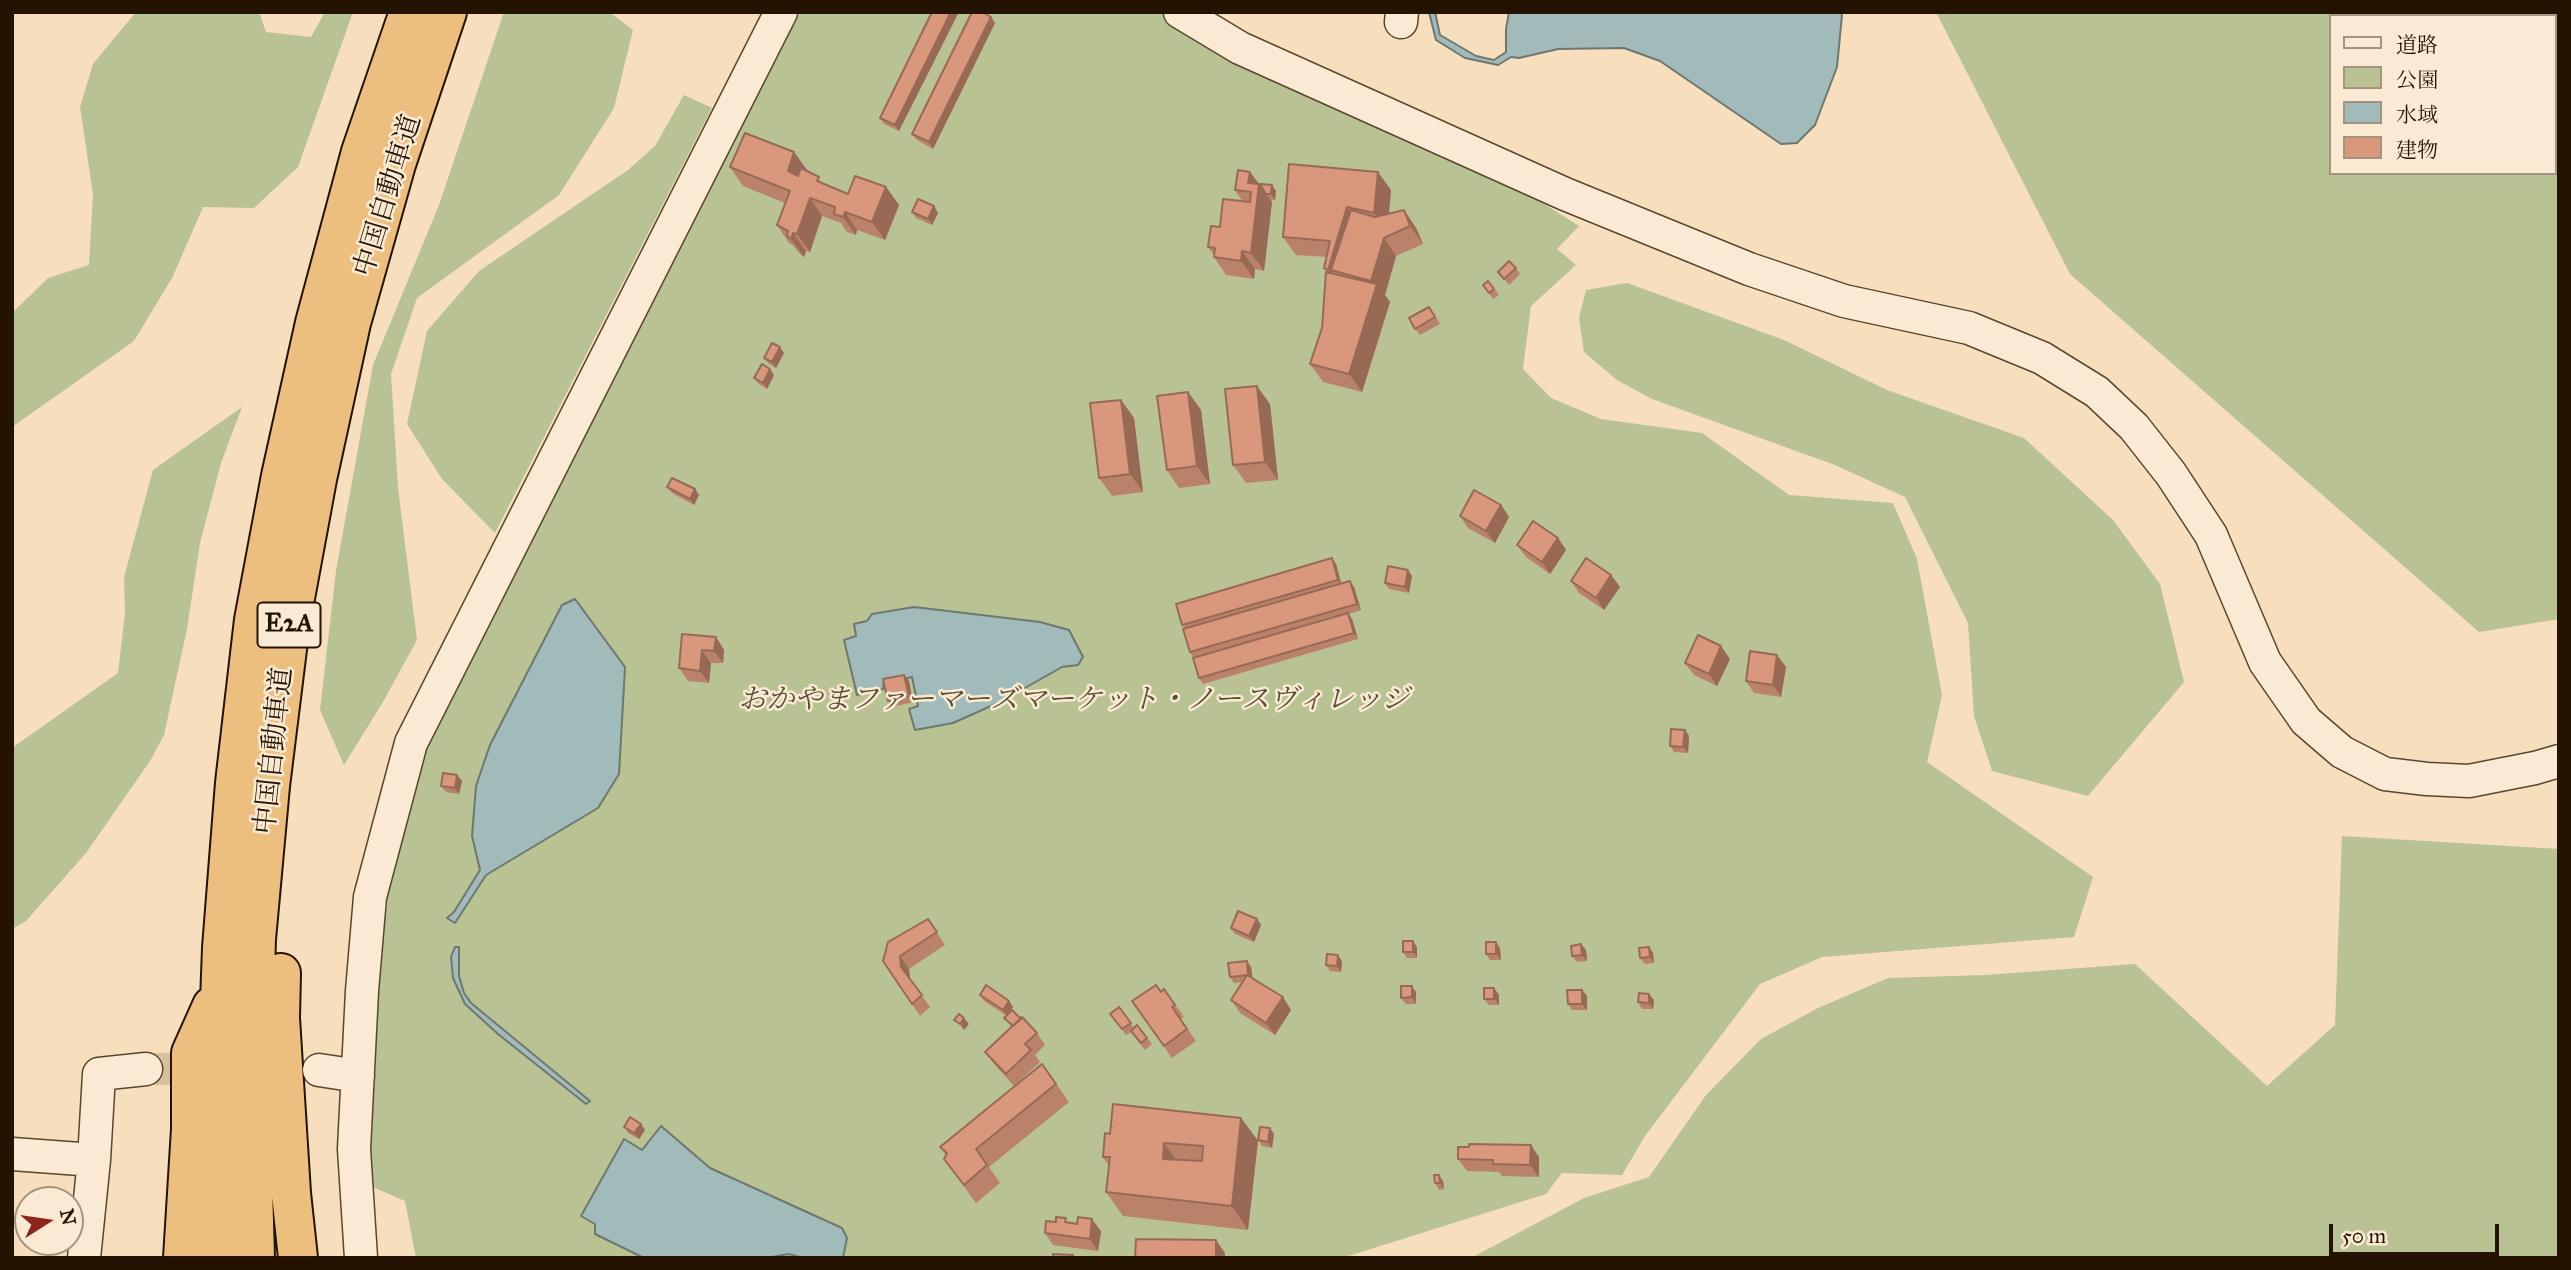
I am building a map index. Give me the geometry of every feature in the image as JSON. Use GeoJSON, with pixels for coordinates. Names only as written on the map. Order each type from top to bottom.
{"type":"FeatureCollection","features":[{"type":"Feature","properties":{"kind":"highway","name":"中国自動車道"},"geometry":{"type":"LineString","coordinates":[[220,1258],[216,1110],[220,987],[235,783],[254,620],[281,476],[315,323],[361,152],[409,12]]}},
{"type":"Feature","properties":{"kind":"highway","name":"中国自動車道"},"geometry":{"type":"LineString","coordinates":[[254,1258],[251,1110],[256,939],[289,625],[317,479],[352,323],[396,164],[447,12]]}},
{"type":"Feature","properties":{"kind":"highway"},"geometry":{"type":"LineString","coordinates":[[289,625],[280,1017],[291,1193],[299,1258]]}},
{"type":"Feature","properties":{"kind":"highway"},"geometry":{"type":"LineString","coordinates":[[183,1258],[191,1129],[191,1053],[220,987]]}},
{"type":"Feature","properties":{"kind":"street"},"geometry":{"type":"LineString","coordinates":[[361,1258],[354,1149],[369,897],[411,743],[781,12]]}},
{"type":"Feature","properties":{"kind":"street"},"geometry":{"type":"LineString","coordinates":[[1180,12],[1253,54],[1565,194],[1749,269],[1844,301],[1969,328],[2042,358],[2097,392],[2134,427],[2171,474],[2211,535],[2265,662],[2306,721],[2342,752],[2385,774],[2469,781],[2559,761]]}},
{"type":"Feature","properties":{"kind":"street"},"geometry":{"type":"LineString","coordinates":[[85,1258],[99,1074],[146,1069]]}},
{"type":"Feature","properties":{"kind":"street"},"geometry":{"type":"LineString","coordinates":[[319,1070],[358,1076]]}},
{"type":"Feature","properties":{"kind":"street"},"geometry":{"type":"LineString","coordinates":[[12,1154],[94,1160]]}},
{"type":"Feature","properties":{"kind":"green space"},"geometry":{"type":"Polygon","coordinates":[[[136,12],[259,12],[266,32],[311,37],[325,12],[353,12],[298,167],[254,208],[203,207],[172,278],[134,341],[12,427],[12,313],[48,278],[89,265],[93,194],[80,107],[93,64],[136,12]]]}},
{"type":"Feature","properties":{"kind":"green space"},"geometry":{"type":"Polygon","coordinates":[[[504,12],[609,12],[633,30],[614,108],[559,195],[417,298],[391,374],[398,488],[417,640],[344,765],[320,710],[336,571],[373,365],[439,205],[504,12]]]}},
{"type":"Feature","properties":{"kind":"green space","name":"おかやまファーマーズマーケット・ノースヴィレッジ"},"geometry":{"type":"Polygon","coordinates":[[[796,12],[1161,12],[1227,57],[1527,193],[1579,226],[1557,249],[1576,265],[1531,306],[1523,369],[1551,398],[1601,419],[1702,433],[1789,495],[1893,503],[1917,559],[1942,695],[1927,762],[2093,877],[2074,937],[1822,957],[1760,984],[1645,1136],[1622,1175],[1562,1173],[1546,1194],[1342,1258],[416,1258],[405,1201],[368,1185],[380,916],[415,769],[796,12]]]}},
{"type":"Feature","properties":{"kind":"green space"},"geometry":{"type":"Polygon","coordinates":[[[1936,12],[2559,12],[2559,619],[2479,632],[2070,274],[1936,12]]]}},
{"type":"Feature","properties":{"kind":"green space"},"geometry":{"type":"Polygon","coordinates":[[[684,95],[712,108],[495,533],[442,479],[407,424],[427,331],[479,271],[628,170],[655,146],[684,95]]]}},
{"type":"Feature","properties":{"kind":"green space"},"geometry":{"type":"Polygon","coordinates":[[[1627,283],[1784,340],[1887,390],[2024,438],[2113,520],[2160,584],[2184,682],[2088,796],[1992,771],[1974,716],[1968,623],[1905,497],[1835,465],[1652,399],[1617,380],[1584,352],[1579,318],[1586,290],[1627,283]]]}},
{"type":"Feature","properties":{"kind":"green space"},"geometry":{"type":"Polygon","coordinates":[[[242,407],[221,463],[200,543],[187,629],[164,735],[150,761],[86,853],[26,921],[12,929],[12,748],[118,673],[125,613],[124,577],[153,470],[242,407]]]}},
{"type":"Feature","properties":{"kind":"green space"},"geometry":{"type":"Polygon","coordinates":[[[2342,836],[2559,849],[2559,1258],[1471,1258],[1584,1198],[1649,1177],[1706,1095],[1761,1039],[1818,1008],[1888,978],[1985,975],[2135,964],[2267,1086],[2335,1025],[2342,836]]]}},
{"type":"Feature","properties":{"kind":"water"},"geometry":{"type":"Polygon","coordinates":[[[1429,12],[1435,12],[1440,35],[1476,56],[1494,60],[1506,52],[1509,12],[1841,12],[1842,15],[1837,67],[1815,125],[1797,143],[1781,144],[1660,61],[1624,48],[1558,49],[1519,58],[1511,57],[1498,65],[1465,58],[1436,40],[1429,12]]]}},
{"type":"Feature","properties":{"kind":"water"},"geometry":{"type":"Polygon","coordinates":[[[575,599],[625,667],[619,774],[598,808],[486,875],[455,923],[447,918],[454,912],[480,870],[472,836],[476,786],[490,745],[562,605],[575,599]]]}},
{"type":"Feature","properties":{"kind":"water"},"geometry":{"type":"Polygon","coordinates":[[[914,607],[1040,622],[1069,630],[1083,657],[1078,665],[1062,667],[1000,702],[953,723],[915,730],[909,709],[918,706],[912,677],[883,684],[884,689],[857,695],[844,640],[856,636],[854,624],[867,621],[872,614],[914,607]]]}},
{"type":"Feature","properties":{"kind":"water"},"geometry":{"type":"Polygon","coordinates":[[[455,947],[459,947],[459,976],[464,993],[471,1003],[590,1101],[586,1104],[498,1034],[465,1004],[453,978],[451,957],[455,947]]]}},
{"type":"Feature","properties":{"kind":"water"},"geometry":{"type":"Polygon","coordinates":[[[661,1126],[710,1168],[842,1228],[847,1238],[843,1258],[803,1258],[789,1254],[766,1258],[644,1258],[595,1234],[595,1224],[581,1216],[624,1139],[642,1150],[661,1126]]]}},
{"type":"Feature","properties":{"kind":"building"},"geometry":{"type":"Polygon","coordinates":[[[932,12],[951,12],[895,125],[880,118],[932,12]]]}},
{"type":"Feature","properties":{"kind":"building"},"geometry":{"type":"Polygon","coordinates":[[[972,12],[982,12],[991,17],[929,142],[912,134],[972,12]]]}},
{"type":"Feature","properties":{"kind":"building"},"geometry":{"type":"Polygon","coordinates":[[[745,133],[794,152],[788,171],[798,176],[801,168],[819,177],[817,181],[848,194],[855,176],[886,187],[872,222],[845,212],[843,217],[834,214],[835,207],[810,198],[797,234],[793,233],[791,239],[787,236],[788,231],[777,225],[790,191],[730,167],[745,133]]]}},
{"type":"Feature","properties":{"kind":"building"},"geometry":{"type":"Polygon","coordinates":[[[1289,164],[1378,172],[1374,213],[1347,207],[1328,270],[1324,268],[1330,241],[1283,237],[1289,164]]]}},
{"type":"Feature","properties":{"kind":"building"},"geometry":{"type":"Polygon","coordinates":[[[1238,170],[1250,172],[1248,183],[1259,184],[1251,253],[1242,251],[1241,261],[1214,257],[1215,248],[1208,247],[1211,226],[1220,227],[1223,199],[1250,202],[1251,192],[1235,190],[1238,170]]]}},
{"type":"Feature","properties":{"kind":"building"},"geometry":{"type":"Polygon","coordinates":[[[1261,184],[1272,185],[1271,194],[1266,194],[1261,184]]]}},
{"type":"Feature","properties":{"kind":"building"},"geometry":{"type":"Polygon","coordinates":[[[918,199],[934,206],[928,219],[912,212],[918,199]]]}},
{"type":"Feature","properties":{"kind":"building"},"geometry":{"type":"Polygon","coordinates":[[[1351,210],[1375,217],[1404,210],[1410,226],[1384,238],[1371,281],[1331,270],[1351,210]]]}},
{"type":"Feature","properties":{"kind":"building"},"geometry":{"type":"Polygon","coordinates":[[[1509,261],[1516,268],[1504,279],[1498,272],[1509,261]]]}},
{"type":"Feature","properties":{"kind":"building"},"geometry":{"type":"Polygon","coordinates":[[[1326,272],[1377,284],[1349,374],[1310,364],[1322,328],[1326,272]]]}},
{"type":"Feature","properties":{"kind":"building"},"geometry":{"type":"Polygon","coordinates":[[[1488,281],[1494,289],[1489,293],[1483,285],[1488,281]]]}},
{"type":"Feature","properties":{"kind":"building"},"geometry":{"type":"Polygon","coordinates":[[[1429,307],[1435,317],[1415,329],[1409,318],[1429,307]]]}},
{"type":"Feature","properties":{"kind":"building"},"geometry":{"type":"Polygon","coordinates":[[[772,343],[780,347],[772,362],[764,358],[772,343]]]}},
{"type":"Feature","properties":{"kind":"building"},"geometry":{"type":"Polygon","coordinates":[[[762,364],[770,369],[763,383],[754,378],[762,364]]]}},
{"type":"Feature","properties":{"kind":"building"},"geometry":{"type":"Polygon","coordinates":[[[1257,386],[1265,462],[1233,465],[1225,389],[1257,386]]]}},
{"type":"Feature","properties":{"kind":"building"},"geometry":{"type":"Polygon","coordinates":[[[1188,392],[1197,466],[1167,470],[1157,396],[1188,392]]]}},
{"type":"Feature","properties":{"kind":"building"},"geometry":{"type":"Polygon","coordinates":[[[1121,400],[1130,474],[1099,478],[1090,403],[1121,400]]]}},
{"type":"Feature","properties":{"kind":"building"},"geometry":{"type":"Polygon","coordinates":[[[672,478],[695,489],[690,499],[667,487],[672,478]]]}},
{"type":"Feature","properties":{"kind":"building"},"geometry":{"type":"Polygon","coordinates":[[[1474,490],[1501,505],[1486,531],[1460,516],[1474,490]]]}},
{"type":"Feature","properties":{"kind":"building"},"geometry":{"type":"Polygon","coordinates":[[[1533,521],[1558,538],[1542,562],[1517,545],[1533,521]]]}},
{"type":"Feature","properties":{"kind":"building"},"geometry":{"type":"Polygon","coordinates":[[[1332,558],[1338,580],[1182,625],[1176,604],[1332,558]]]}},
{"type":"Feature","properties":{"kind":"building"},"geometry":{"type":"Polygon","coordinates":[[[1586,558],[1611,575],[1596,598],[1571,581],[1586,558]]]}},
{"type":"Feature","properties":{"kind":"building"},"geometry":{"type":"Polygon","coordinates":[[[1388,566],[1408,570],[1405,587],[1385,583],[1388,566]]]}},
{"type":"Feature","properties":{"kind":"building"},"geometry":{"type":"Polygon","coordinates":[[[1350,581],[1357,604],[1190,652],[1183,629],[1350,581]]]}},
{"type":"Feature","properties":{"kind":"building"},"geometry":{"type":"Polygon","coordinates":[[[1348,613],[1354,633],[1199,678],[1193,658],[1348,613]]]}},
{"type":"Feature","properties":{"kind":"building"},"geometry":{"type":"Polygon","coordinates":[[[682,634],[716,637],[714,651],[702,650],[700,671],[679,668],[682,634]]]}},
{"type":"Feature","properties":{"kind":"building"},"geometry":{"type":"Polygon","coordinates":[[[1698,635],[1721,646],[1709,674],[1685,663],[1698,635]]]}},
{"type":"Feature","properties":{"kind":"building"},"geometry":{"type":"Polygon","coordinates":[[[1750,651],[1777,655],[1773,685],[1746,681],[1750,651]]]}},
{"type":"Feature","properties":{"kind":"building"},"geometry":{"type":"Polygon","coordinates":[[[904,675],[909,696],[888,701],[883,679],[904,675]]]}},
{"type":"Feature","properties":{"kind":"building"},"geometry":{"type":"Polygon","coordinates":[[[1671,729],[1685,730],[1683,747],[1670,746],[1671,729]]]}},
{"type":"Feature","properties":{"kind":"building"},"geometry":{"type":"Polygon","coordinates":[[[443,773],[457,775],[455,788],[441,786],[443,773]]]}},
{"type":"Feature","properties":{"kind":"building"},"geometry":{"type":"Polygon","coordinates":[[[1238,911],[1257,919],[1249,936],[1231,928],[1238,911]]]}},
{"type":"Feature","properties":{"kind":"building"},"geometry":{"type":"Polygon","coordinates":[[[928,919],[937,932],[900,956],[901,967],[922,995],[912,1004],[883,961],[888,942],[928,919]]]}},
{"type":"Feature","properties":{"kind":"building"},"geometry":{"type":"Polygon","coordinates":[[[1403,941],[1413,941],[1413,952],[1403,952],[1403,941]]]}},
{"type":"Feature","properties":{"kind":"building"},"geometry":{"type":"Polygon","coordinates":[[[1486,942],[1496,942],[1496,954],[1486,954],[1486,942]]]}},
{"type":"Feature","properties":{"kind":"building"},"geometry":{"type":"Polygon","coordinates":[[[1581,944],[1582,955],[1572,956],[1571,946],[1581,944]]]}},
{"type":"Feature","properties":{"kind":"building"},"geometry":{"type":"Polygon","coordinates":[[[1649,947],[1650,957],[1640,958],[1639,948],[1649,947]]]}},
{"type":"Feature","properties":{"kind":"building"},"geometry":{"type":"Polygon","coordinates":[[[1327,954],[1338,955],[1337,966],[1326,965],[1327,954]]]}},
{"type":"Feature","properties":{"kind":"building"},"geometry":{"type":"Polygon","coordinates":[[[1247,961],[1248,975],[1230,977],[1228,963],[1247,961]]]}},
{"type":"Feature","properties":{"kind":"building"},"geometry":{"type":"Polygon","coordinates":[[[1247,975],[1283,997],[1266,1023],[1231,1000],[1247,975]]]}},
{"type":"Feature","properties":{"kind":"building"},"geometry":{"type":"Polygon","coordinates":[[[986,985],[1009,1001],[1003,1010],[980,995],[986,985]]]}},
{"type":"Feature","properties":{"kind":"building"},"geometry":{"type":"Polygon","coordinates":[[[1156,985],[1161,992],[1164,989],[1187,1029],[1164,1046],[1132,1001],[1156,985]]]}},
{"type":"Feature","properties":{"kind":"building"},"geometry":{"type":"Polygon","coordinates":[[[1401,986],[1412,986],[1412,997],[1401,998],[1401,986]]]}},
{"type":"Feature","properties":{"kind":"building"},"geometry":{"type":"Polygon","coordinates":[[[1484,988],[1494,988],[1494,999],[1484,999],[1484,988]]]}},
{"type":"Feature","properties":{"kind":"building"},"geometry":{"type":"Polygon","coordinates":[[[1567,990],[1582,990],[1582,1004],[1568,1004],[1567,990]]]}},
{"type":"Feature","properties":{"kind":"building"},"geometry":{"type":"Polygon","coordinates":[[[1639,993],[1649,994],[1649,1003],[1638,1002],[1639,993]]]}},
{"type":"Feature","properties":{"kind":"building"},"geometry":{"type":"Polygon","coordinates":[[[1119,1007],[1131,1023],[1122,1029],[1110,1014],[1119,1007]]]}},
{"type":"Feature","properties":{"kind":"building"},"geometry":{"type":"Polygon","coordinates":[[[1012,1010],[1021,1019],[1013,1026],[1004,1018],[1012,1010]]]}},
{"type":"Feature","properties":{"kind":"building"},"geometry":{"type":"Polygon","coordinates":[[[959,1014],[964,1018],[960,1024],[954,1020],[959,1014]]]}},
{"type":"Feature","properties":{"kind":"building"},"geometry":{"type":"Polygon","coordinates":[[[1022,1017],[1037,1033],[1025,1044],[1031,1050],[1006,1074],[985,1052],[1022,1017]]]}},
{"type":"Feature","properties":{"kind":"building"},"geometry":{"type":"Polygon","coordinates":[[[1137,1025],[1147,1038],[1141,1043],[1131,1031],[1137,1025]]]}},
{"type":"Feature","properties":{"kind":"building"},"geometry":{"type":"Polygon","coordinates":[[[1042,1064],[1056,1084],[976,1149],[987,1165],[964,1185],[944,1159],[947,1153],[940,1147],[1042,1064]]]}},
{"type":"Feature","properties":{"kind":"building"},"geometry":{"type":"Polygon","coordinates":[[[1113,1104],[1241,1118],[1232,1206],[1106,1192],[1110,1157],[1103,1157],[1105,1133],[1110,1134],[1113,1104]],[[1164,1143],[1163,1159],[1202,1161],[1203,1146],[1164,1143]]]}},
{"type":"Feature","properties":{"kind":"building"},"geometry":{"type":"Polygon","coordinates":[[[630,1117],[641,1124],[634,1133],[624,1127],[630,1117]]]}},
{"type":"Feature","properties":{"kind":"building"},"geometry":{"type":"Polygon","coordinates":[[[1260,1127],[1270,1128],[1268,1142],[1258,1140],[1260,1127]]]}},
{"type":"Feature","properties":{"kind":"building"},"geometry":{"type":"Polygon","coordinates":[[[1469,1144],[1531,1145],[1530,1165],[1458,1159],[1458,1147],[1469,1147],[1469,1144]]]}},
{"type":"Feature","properties":{"kind":"building"},"geometry":{"type":"Polygon","coordinates":[[[1434,1175],[1439,1175],[1440,1183],[1435,1183],[1434,1175]]]}},
{"type":"Feature","properties":{"kind":"building"},"geometry":{"type":"Polygon","coordinates":[[[1056,1217],[1066,1218],[1065,1222],[1077,1224],[1078,1217],[1092,1219],[1090,1239],[1045,1233],[1046,1221],[1056,1222],[1056,1217]]]}},
{"type":"Feature","properties":{"kind":"building"},"geometry":{"type":"Polygon","coordinates":[[[1136,1239],[1216,1240],[1216,1258],[1135,1258],[1136,1239]]]}},
{"type":"Feature","properties":{"kind":"building"},"geometry":{"type":"Polygon","coordinates":[[[1053,1254],[1073,1255],[1073,1258],[1053,1258],[1053,1254]]]}},
{"type":"Feature","properties":{"kind":"tunnel"},"geometry":{"type":"LineString","coordinates":[[146,1069],[214,1069]]}}]}
